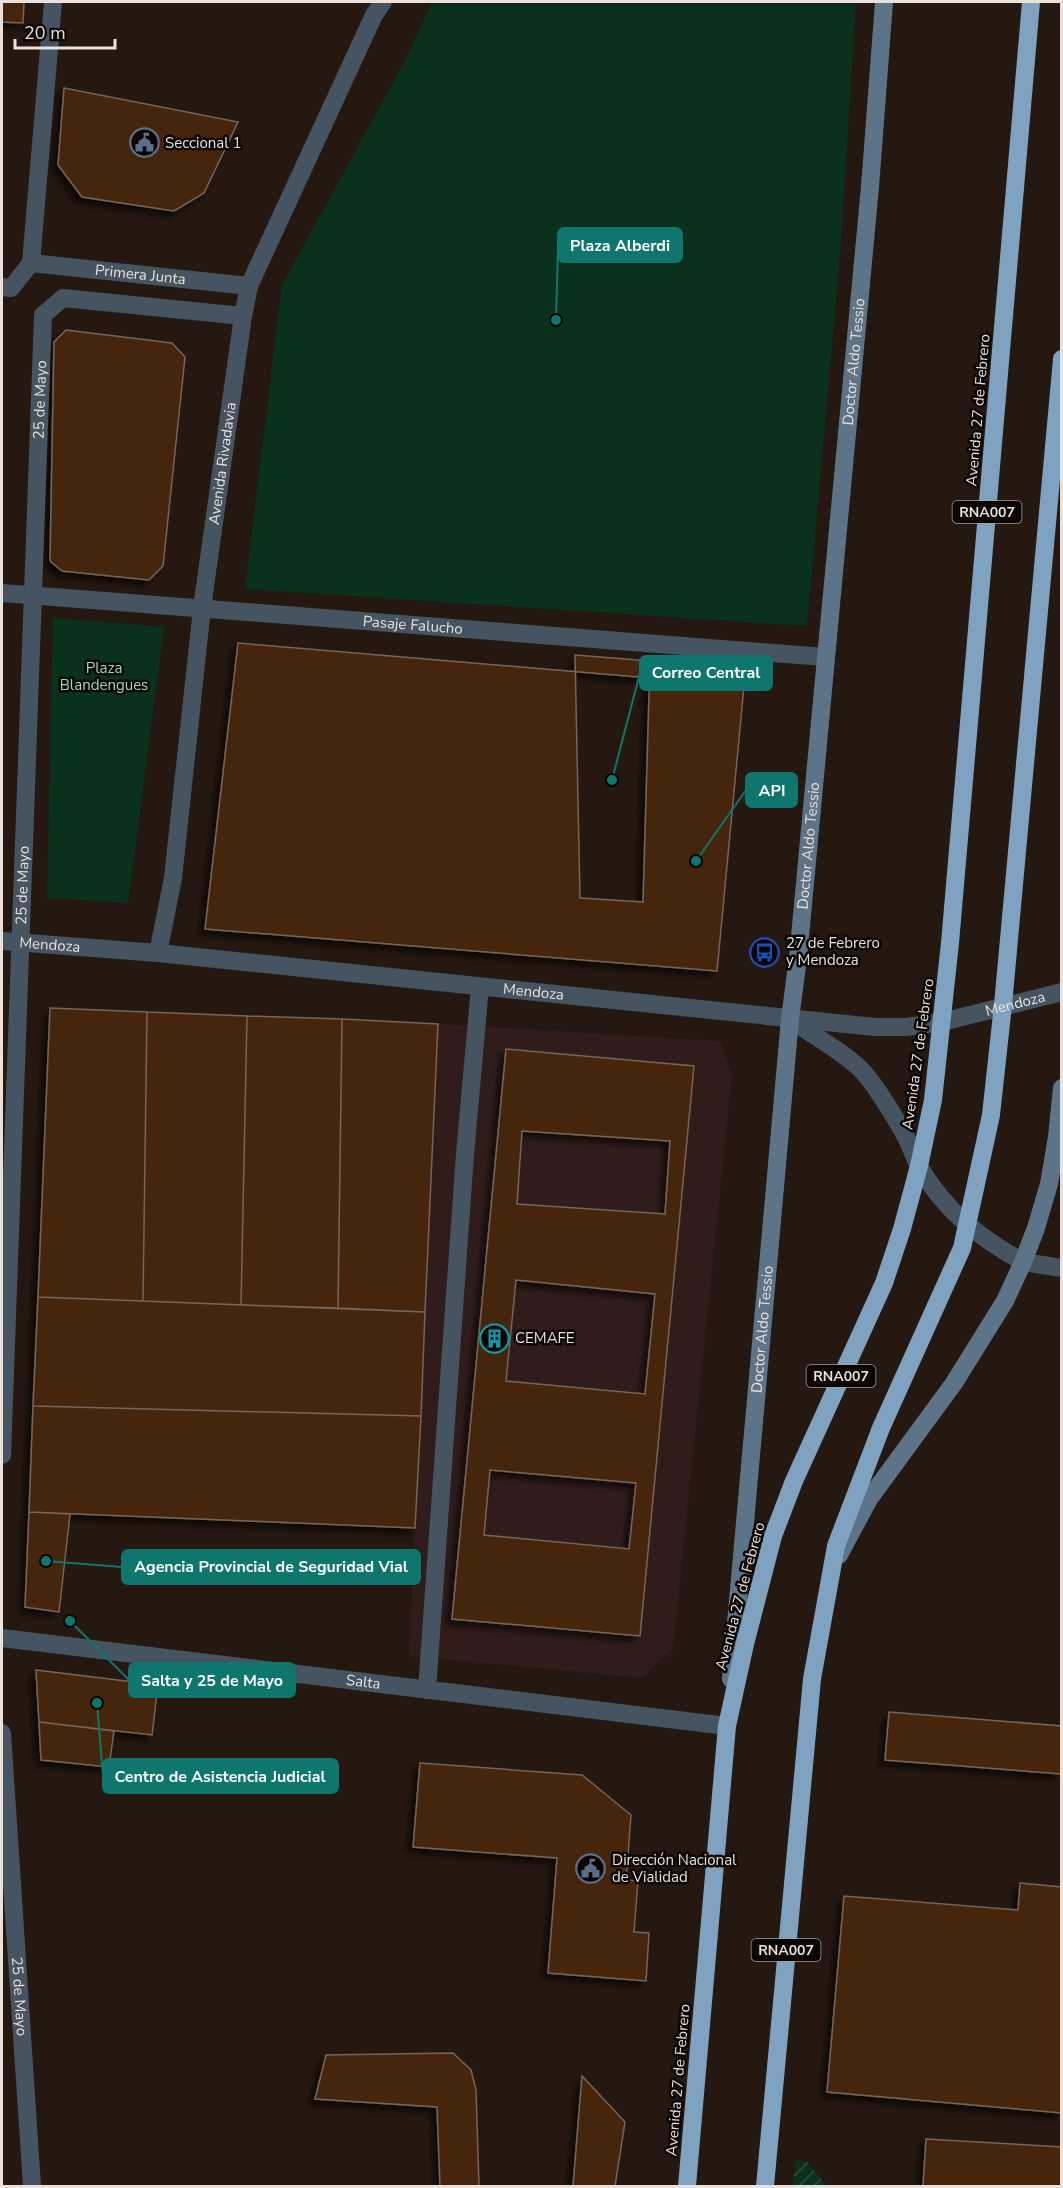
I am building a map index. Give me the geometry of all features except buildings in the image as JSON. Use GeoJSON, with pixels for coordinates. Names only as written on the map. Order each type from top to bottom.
{"type":"FeatureCollection","features":[{"type":"Feature","properties":{"kind":"highway","name":"Avenida 27 de Febrero"},"geometry":{"type":"LineString","coordinates":[[687,2187],[727,1726],[772,1536],[794,1481],[884,1283],[919,1166],[933,1100],[951,931],[1031,2]]}},
{"type":"Feature","properties":{"kind":"highway","name":"RNA007"},"geometry":{"type":"LineString","coordinates":[[765,2187],[812,1679],[836,1545],[877,1439],[962,1248],[991,1115],[1062,359]]}},
{"type":"Feature","properties":{"kind":"main road","name":"Doctor Aldo Tessio"},"geometry":{"type":"LineString","coordinates":[[727,1726],[790,1019],[798,958],[868,199],[884,2]]}},
{"type":"Feature","properties":{"kind":"main road"},"geometry":{"type":"LineString","coordinates":[[831,1570],[869,1499],[954,1383],[1005,1301],[1036,1228],[1049,1184],[1062,1088]]}},
{"type":"Feature","properties":{"kind":"street"},"geometry":{"type":"LineString","coordinates":[[6,287],[31,263],[53,2]]}},
{"type":"Feature","properties":{"kind":"street","name":"Avenida Rivadavia"},"geometry":{"type":"LineString","coordinates":[[158,953],[173,878],[202,608],[249,286],[382,2]]}},
{"type":"Feature","properties":{"kind":"street","name":"Primera Junta"},"geometry":{"type":"LineString","coordinates":[[31,263],[249,286]]}},
{"type":"Feature","properties":{"kind":"street","name":"25 de Mayo"},"geometry":{"type":"LineString","coordinates":[[2,1455],[43,315],[63,298],[243,316]]}},
{"type":"Feature","properties":{"kind":"street","name":"Pasaje Falucho"},"geometry":{"type":"LineString","coordinates":[[2,593],[607,635],[825,657]]}},
{"type":"Feature","properties":{"kind":"street","name":"Mendoza"},"geometry":{"type":"LineString","coordinates":[[2,941],[158,953],[875,1027],[906,1027],[942,1022],[1062,992]]}},
{"type":"Feature","properties":{"kind":"street"},"geometry":{"type":"LineString","coordinates":[[427,1690],[465,1154],[480,987]]}},
{"type":"Feature","properties":{"kind":"street"},"geometry":{"type":"LineString","coordinates":[[790,1019],[863,1071],[880,1093],[935,1192],[966,1224],[990,1244],[1023,1262],[1062,1268]]}},
{"type":"Feature","properties":{"kind":"street","name":"Salta"},"geometry":{"type":"LineString","coordinates":[[2,1638],[727,1726]]}},
{"type":"Feature","properties":{"kind":"street","name":"25 de Mayo"},"geometry":{"type":"LineString","coordinates":[[2,1733],[32,2187]]}},
{"type":"Feature","properties":{"kind":"shaded area"},"geometry":{"type":"Polygon","coordinates":[[[438,1024],[720,1041],[732,1075],[673,1648],[642,1678],[409,1656],[438,1024]]]}},
{"type":"Feature","properties":{"kind":"green space"},"geometry":{"type":"Polygon","coordinates":[[[432,2],[856,2],[840,255],[807,626],[245,589],[282,285],[406,59],[432,2]]]}},
{"type":"Feature","properties":{"kind":"green space","name":"Plaza Blandengues"},"geometry":{"type":"Polygon","coordinates":[[[53,618],[164,627],[128,903],[47,898],[53,618]]]}},
{"type":"Feature","properties":{"kind":"green space"},"geometry":{"type":"Polygon","coordinates":[[[795,2161],[807,2161],[827,2186],[793,2186],[795,2161]]]}},
{"type":"Feature","properties":{"kind":"place","name":"Seccional 1"},"geometry":{"type":"Point","coordinates":[144,143]}},
{"type":"Feature","properties":{"kind":"place","name":"Plaza Alberdi"},"geometry":{"type":"Point","coordinates":[556,320]}},
{"type":"Feature","properties":{"kind":"place","name":"Correo Central"},"geometry":{"type":"Point","coordinates":[612,780]}},
{"type":"Feature","properties":{"kind":"place","name":"API"},"geometry":{"type":"Point","coordinates":[696,861]}},
{"type":"Feature","properties":{"kind":"place","name":"27 de Febrero y Mendoza"},"geometry":{"type":"Point","coordinates":[765,952]}},
{"type":"Feature","properties":{"kind":"place","name":"CEMAFE"},"geometry":{"type":"Point","coordinates":[494,1338]}},
{"type":"Feature","properties":{"kind":"place","name":"Agencia Provincial de Seguridad Vial"},"geometry":{"type":"Point","coordinates":[46,1561]}},
{"type":"Feature","properties":{"kind":"place","name":"Salta y 25 de Mayo"},"geometry":{"type":"Point","coordinates":[70,1621]}},
{"type":"Feature","properties":{"kind":"place","name":"Centro de Asistencia Judicial"},"geometry":{"type":"Point","coordinates":[97,1703]}},
{"type":"Feature","properties":{"kind":"place","name":"Dirección Nacional de Vialidad"},"geometry":{"type":"Point","coordinates":[591,1869]}}]}
